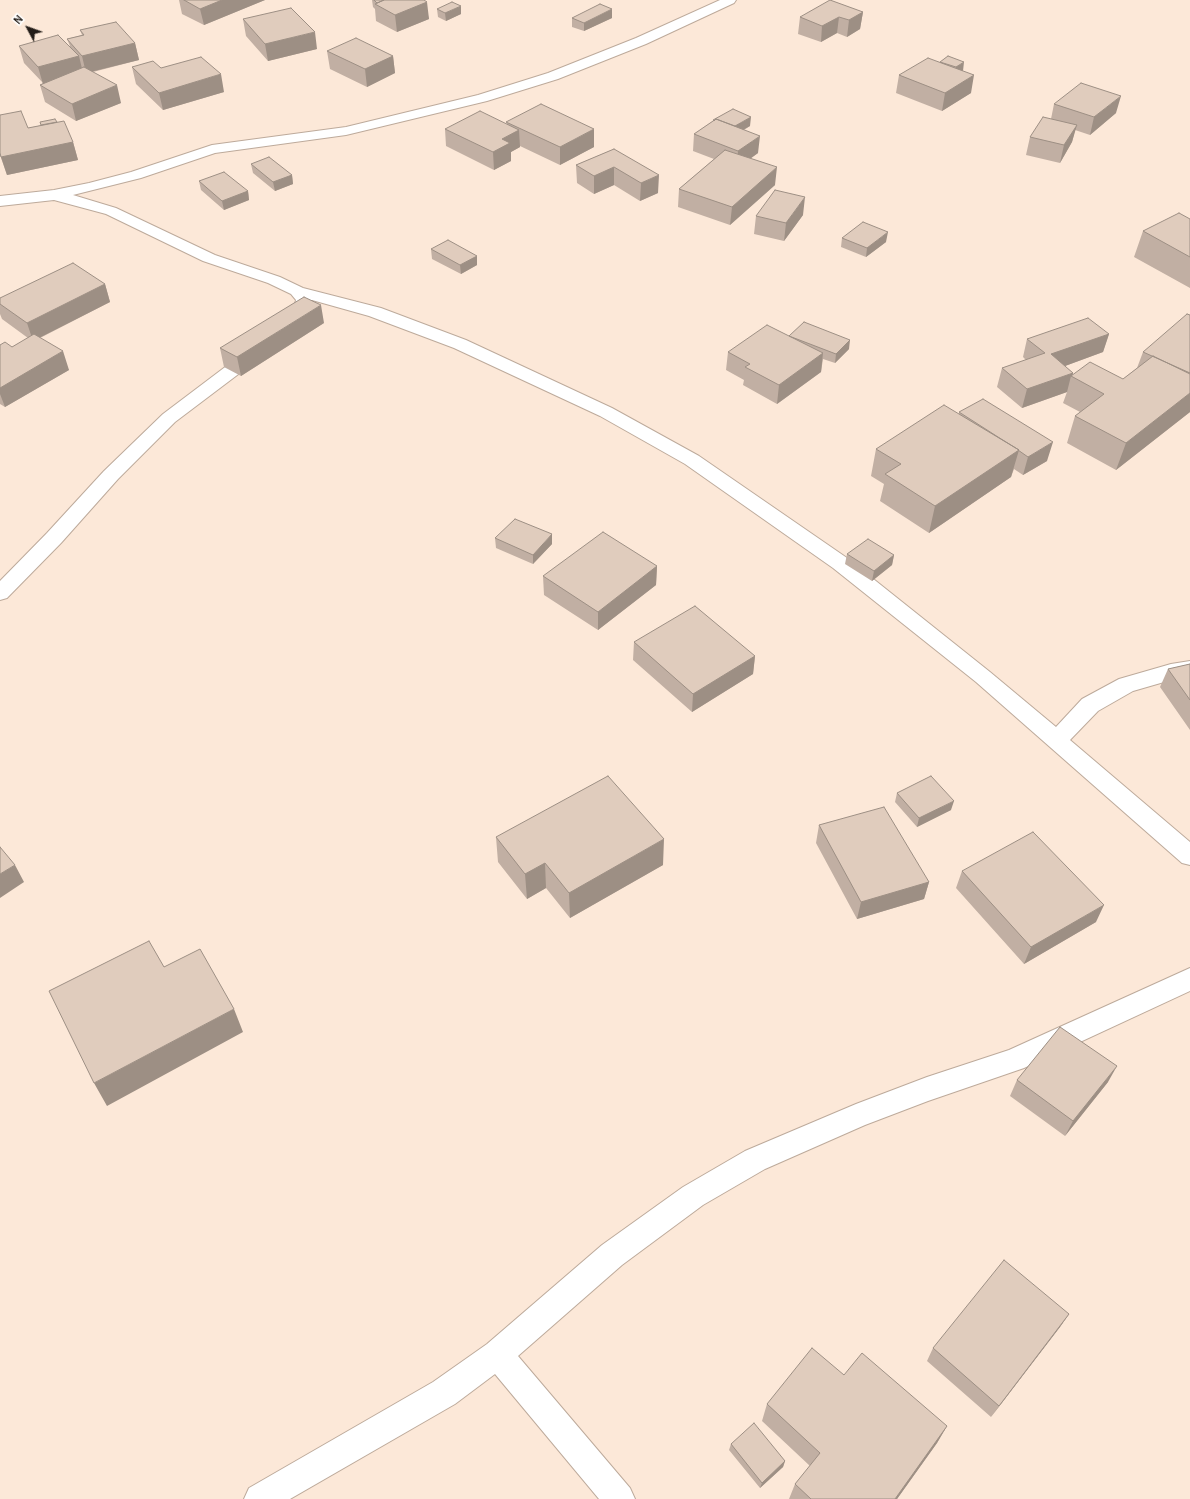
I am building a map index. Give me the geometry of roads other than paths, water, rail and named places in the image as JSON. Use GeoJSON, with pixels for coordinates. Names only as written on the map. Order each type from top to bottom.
{"type":"FeatureCollection","features":[{"type":"Feature","properties":{"kind":"street"},"geometry":{"type":"LineString","coordinates":[[0,201],[54,195],[91,187],[212,149],[346,131],[482,98],[553,76],[641,41],[730,0]]}},
{"type":"Feature","properties":{"kind":"street"},"geometry":{"type":"LineString","coordinates":[[54,195],[111,211],[209,258],[274,280],[297,291],[375,312],[460,344],[606,412],[692,460],[840,563],[983,677],[1190,856]]}},
{"type":"Feature","properties":{"kind":"street"},"geometry":{"type":"LineString","coordinates":[[297,291],[304,300],[302,311],[297,318]]}},
{"type":"Feature","properties":{"kind":"street"},"geometry":{"type":"LineString","coordinates":[[0,593],[54,538],[111,475],[169,418],[270,341]]}},
{"type":"Feature","properties":{"kind":"street"},"geometry":{"type":"LineString","coordinates":[[1056,741],[1090,704],[1126,685],[1171,672],[1190,669]]}},
{"type":"Feature","properties":{"kind":"street"},"geometry":{"type":"LineString","coordinates":[[260,1499],[444,1393],[497,1354],[612,1255],[693,1196],[755,1160],[856,1116],[927,1089],[1015,1060],[1190,979]]}},
{"type":"Feature","properties":{"kind":"street"},"geometry":{"type":"LineString","coordinates":[[497,1354],[619,1499]]}}]}
